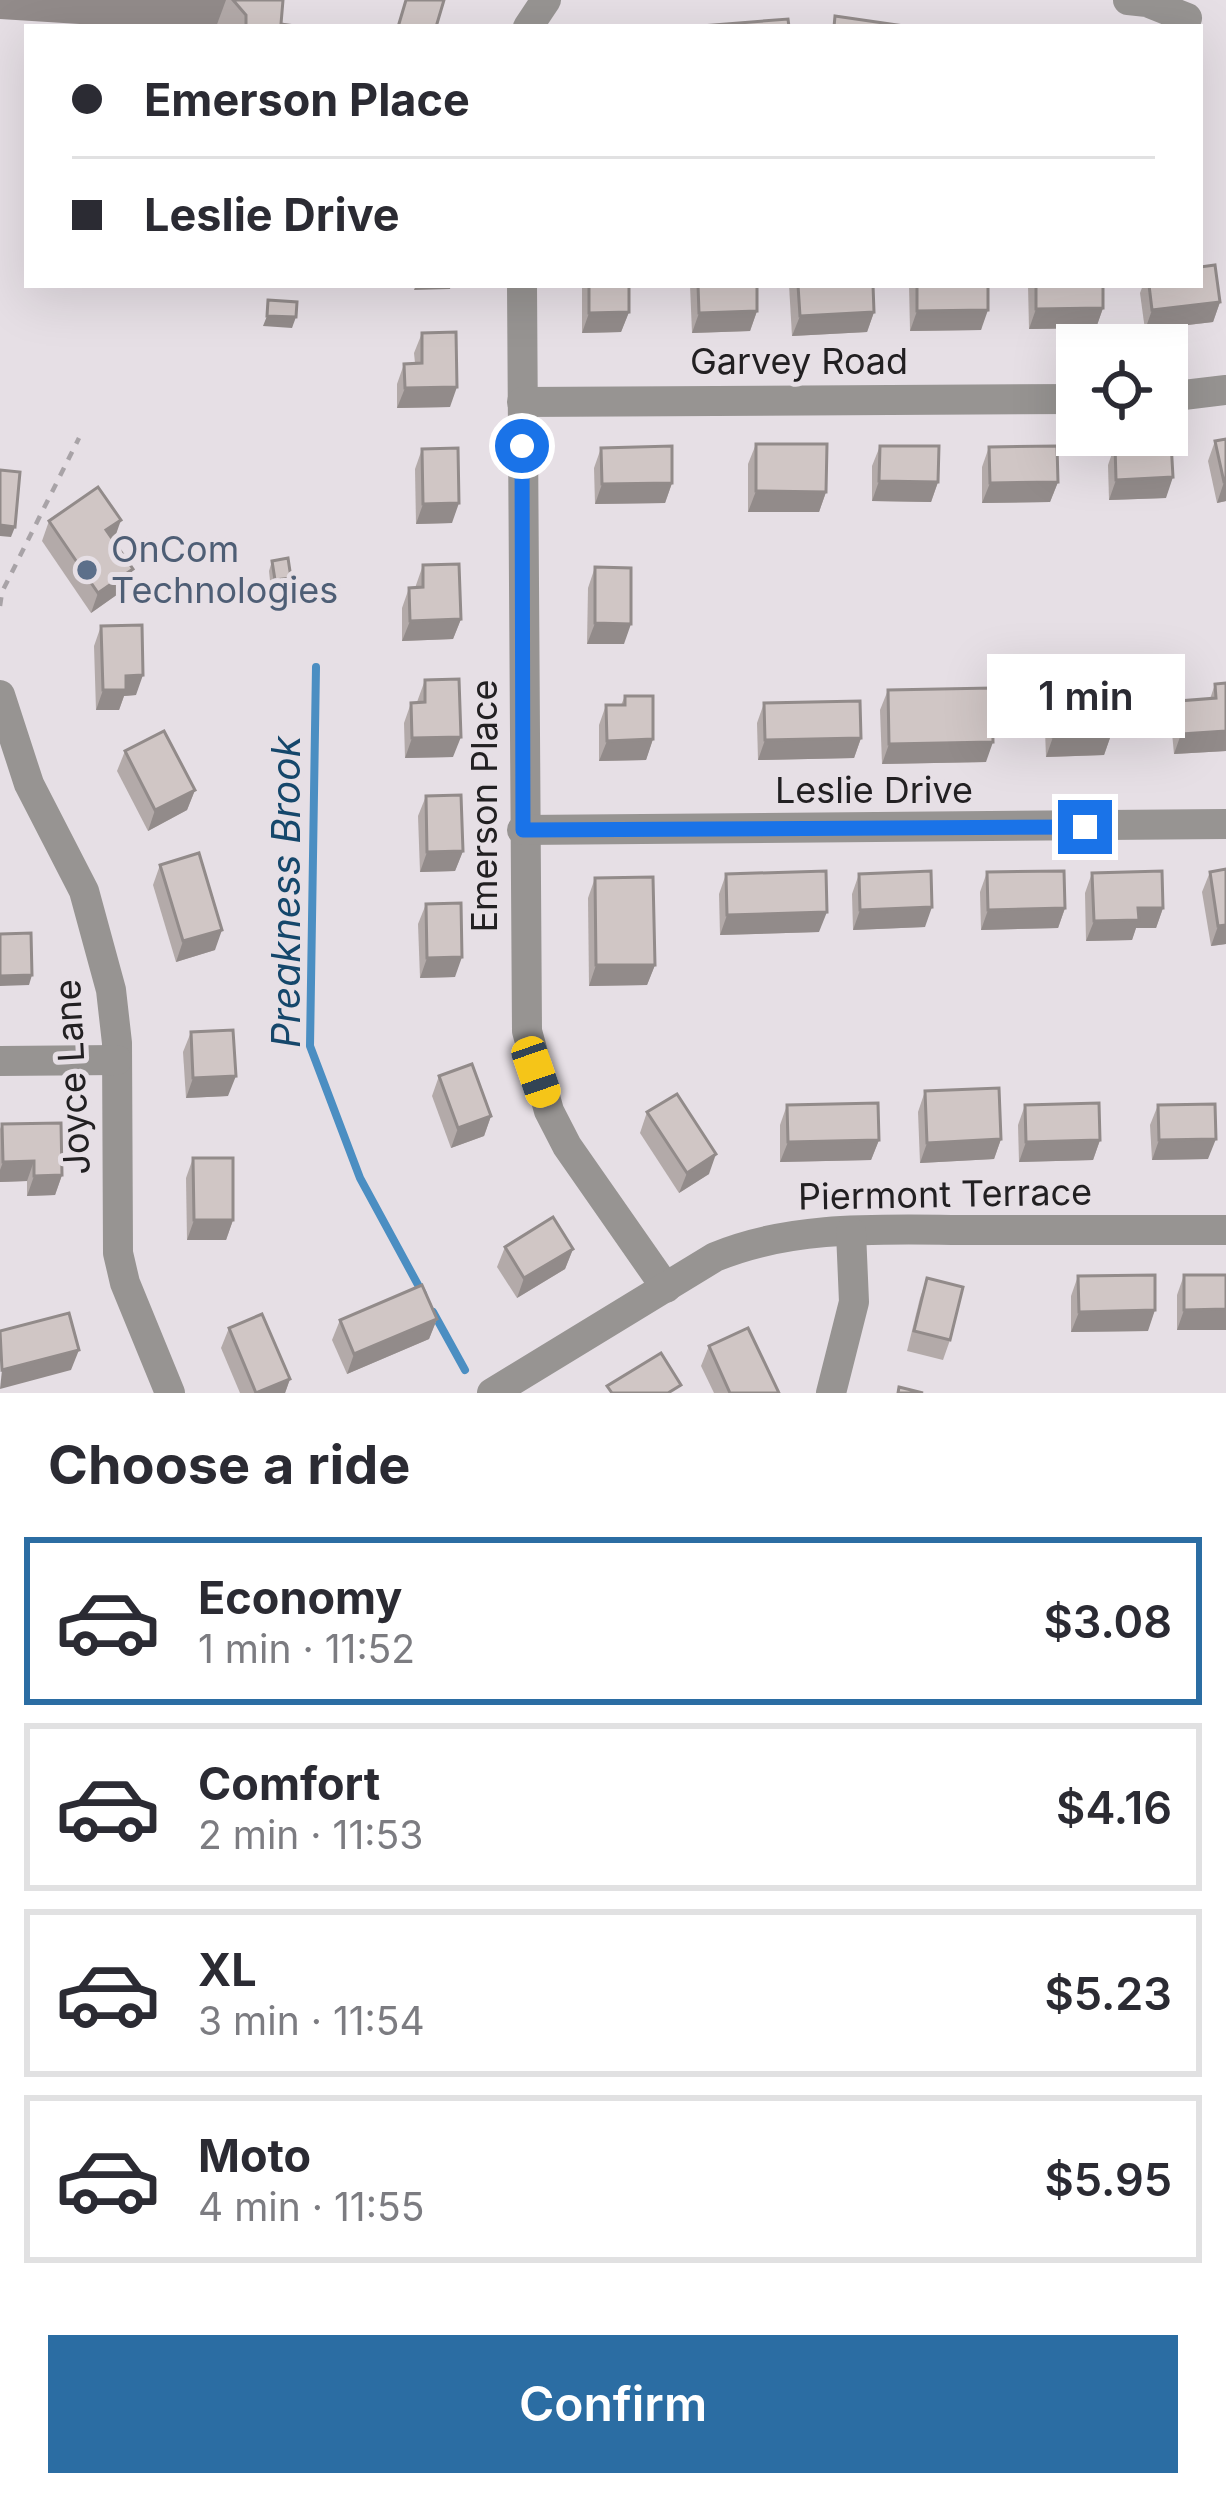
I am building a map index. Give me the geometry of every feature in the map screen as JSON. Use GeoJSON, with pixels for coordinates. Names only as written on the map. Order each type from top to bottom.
{"type":"FeatureCollection","features":[{"type":"Feature","properties":{"kind":"street"},"geometry":{"type":"LineString","coordinates":[[1128,0],[1147,2],[1187,18]]}},
{"type":"Feature","properties":{"kind":"street","name":"Emerson Place"},"geometry":{"type":"LineString","coordinates":[[522,288],[524,1002],[536,1072],[549,1111],[567,1146],[666,1288]]}},
{"type":"Feature","properties":{"kind":"street"},"geometry":{"type":"LineString","coordinates":[[1188,395],[1226,390]]}},
{"type":"Feature","properties":{"kind":"street","name":"Garvey Road"},"geometry":{"type":"LineString","coordinates":[[522,401],[1056,399]]}},
{"type":"Feature","properties":{"kind":"street","name":"Joyce Lane"},"geometry":{"type":"LineString","coordinates":[[0,695],[28,784],[68,856],[100,940],[111,990],[117,1060],[118,1253],[125,1283],[170,1393]]}},
{"type":"Feature","properties":{"kind":"street","name":"Leslie Drive"},"geometry":{"type":"LineString","coordinates":[[523,830],[1226,824]]}},
{"type":"Feature","properties":{"kind":"street"},"geometry":{"type":"LineString","coordinates":[[0,1061],[117,1060]]}},
{"type":"Feature","properties":{"kind":"street","name":"Piermont Terrace"},"geometry":{"type":"LineString","coordinates":[[492,1393],[715,1257],[752,1242],[791,1234],[851,1232],[1226,1230]]}},
{"type":"Feature","properties":{"kind":"street"},"geometry":{"type":"LineString","coordinates":[[831,1393],[854,1303],[851,1232]]}},
{"type":"Feature","properties":{"kind":"path"},"geometry":{"type":"LineString","coordinates":[[0,606],[2,592],[80,438]]}},
{"type":"Feature","properties":{"kind":"building"},"geometry":{"type":"Polygon","coordinates":[[[233,0],[283,0],[281,24],[246,24],[246,15],[233,0]]]}},
{"type":"Feature","properties":{"kind":"building"},"geometry":{"type":"Polygon","coordinates":[[[406,0],[444,0],[437,24],[399,24],[406,0]]]}},
{"type":"Feature","properties":{"kind":"building"},"geometry":{"type":"Polygon","coordinates":[[[835,16],[890,24],[834,24],[835,16]]]}},
{"type":"Feature","properties":{"kind":"building"},"geometry":{"type":"Polygon","coordinates":[[[788,19],[789,24],[726,24],[788,19]]]}},
{"type":"Feature","properties":{"kind":"building"},"geometry":{"type":"Polygon","coordinates":[[[1215,265],[1220,302],[1152,310],[1149,288],[1203,288],[1203,267],[1215,265]]]}},
{"type":"Feature","properties":{"kind":"building"},"geometry":{"type":"Polygon","coordinates":[[[589,288],[629,288],[629,312],[589,313],[589,288]]]}},
{"type":"Feature","properties":{"kind":"building"},"geometry":{"type":"Polygon","coordinates":[[[698,288],[757,288],[757,311],[699,313],[698,288]]]}},
{"type":"Feature","properties":{"kind":"building"},"geometry":{"type":"Polygon","coordinates":[[[798,288],[873,288],[874,312],[800,316],[798,288]]]}},
{"type":"Feature","properties":{"kind":"building"},"geometry":{"type":"Polygon","coordinates":[[[917,288],[988,288],[988,310],[917,311],[917,288]]]}},
{"type":"Feature","properties":{"kind":"building"},"geometry":{"type":"Polygon","coordinates":[[[1036,288],[1103,288],[1103,308],[1036,309],[1036,288]]]}},
{"type":"Feature","properties":{"kind":"building"},"geometry":{"type":"Polygon","coordinates":[[[268,300],[297,302],[296,317],[267,316],[268,300]]]}},
{"type":"Feature","properties":{"kind":"building"},"geometry":{"type":"Polygon","coordinates":[[[456,332],[457,387],[405,388],[404,364],[422,363],[422,333],[456,332]]]}},
{"type":"Feature","properties":{"kind":"building"},"geometry":{"type":"Polygon","coordinates":[[[1226,439],[1226,482],[1224,482],[1215,441],[1226,439]]]}},
{"type":"Feature","properties":{"kind":"building"},"geometry":{"type":"Polygon","coordinates":[[[756,444],[827,444],[826,492],[756,491],[756,444]]]}},
{"type":"Feature","properties":{"kind":"building"},"geometry":{"type":"Polygon","coordinates":[[[672,446],[672,483],[602,484],[601,448],[672,446]]]}},
{"type":"Feature","properties":{"kind":"building"},"geometry":{"type":"Polygon","coordinates":[[[880,446],[939,446],[938,482],[879,481],[880,446]]]}},
{"type":"Feature","properties":{"kind":"building"},"geometry":{"type":"Polygon","coordinates":[[[1056,446],[1058,482],[990,483],[989,447],[1056,446]]]}},
{"type":"Feature","properties":{"kind":"building"},"geometry":{"type":"Polygon","coordinates":[[[458,448],[459,503],[423,504],[422,449],[458,448]]]}},
{"type":"Feature","properties":{"kind":"building"},"geometry":{"type":"Polygon","coordinates":[[[1115,456],[1172,456],[1173,477],[1116,480],[1115,456]]]}},
{"type":"Feature","properties":{"kind":"building"},"geometry":{"type":"Polygon","coordinates":[[[0,470],[20,472],[15,527],[0,525],[0,470]]]}},
{"type":"Feature","properties":{"kind":"building"},"geometry":{"type":"Polygon","coordinates":[[[98,487],[121,520],[106,530],[133,569],[98,593],[49,521],[98,487]]]}},
{"type":"Feature","properties":{"kind":"building"},"geometry":{"type":"Polygon","coordinates":[[[288,558],[291,578],[275,580],[272,561],[288,558]]]}},
{"type":"Feature","properties":{"kind":"building"},"geometry":{"type":"Polygon","coordinates":[[[459,564],[461,619],[410,621],[409,588],[423,587],[423,565],[459,564]]]}},
{"type":"Feature","properties":{"kind":"building"},"geometry":{"type":"Polygon","coordinates":[[[595,567],[631,568],[631,624],[595,623],[595,567]]]}},
{"type":"Feature","properties":{"kind":"building"},"geometry":{"type":"Polygon","coordinates":[[[142,625],[143,675],[126,676],[126,690],[103,690],[101,626],[142,625]]]}},
{"type":"Feature","properties":{"kind":"building"},"geometry":{"type":"Polygon","coordinates":[[[459,679],[461,737],[412,738],[411,703],[425,702],[425,680],[459,679]]]}},
{"type":"Feature","properties":{"kind":"building"},"geometry":{"type":"Polygon","coordinates":[[[1109,682],[1111,735],[1053,737],[1051,684],[1109,682]]]}},
{"type":"Feature","properties":{"kind":"building"},"geometry":{"type":"Polygon","coordinates":[[[1226,683],[1226,731],[1181,734],[1179,701],[1216,698],[1215,684],[1226,683]]]}},
{"type":"Feature","properties":{"kind":"building"},"geometry":{"type":"Polygon","coordinates":[[[992,688],[993,742],[889,744],[888,690],[992,688]]]}},
{"type":"Feature","properties":{"kind":"building"},"geometry":{"type":"Polygon","coordinates":[[[625,696],[653,696],[653,739],[607,741],[606,705],[625,705],[625,696]]]}},
{"type":"Feature","properties":{"kind":"building"},"geometry":{"type":"Polygon","coordinates":[[[860,701],[861,738],[765,740],[764,703],[860,701]]]}},
{"type":"Feature","properties":{"kind":"building"},"geometry":{"type":"Polygon","coordinates":[[[164,731],[195,790],[155,810],[125,751],[164,731]]]}},
{"type":"Feature","properties":{"kind":"building"},"geometry":{"type":"Polygon","coordinates":[[[461,795],[463,851],[427,852],[426,796],[461,795]]]}},
{"type":"Feature","properties":{"kind":"building"},"geometry":{"type":"Polygon","coordinates":[[[199,853],[222,930],[183,941],[160,865],[199,853]]]}},
{"type":"Feature","properties":{"kind":"building"},"geometry":{"type":"Polygon","coordinates":[[[1226,869],[1226,925],[1218,926],[1210,872],[1226,869]]]}},
{"type":"Feature","properties":{"kind":"building"},"geometry":{"type":"Polygon","coordinates":[[[826,871],[827,912],[727,915],[726,874],[826,871]]]}},
{"type":"Feature","properties":{"kind":"building"},"geometry":{"type":"Polygon","coordinates":[[[931,871],[932,907],[860,910],[859,874],[931,871]]]}},
{"type":"Feature","properties":{"kind":"building"},"geometry":{"type":"Polygon","coordinates":[[[1064,871],[1065,908],[988,910],[987,872],[1064,871]]]}},
{"type":"Feature","properties":{"kind":"building"},"geometry":{"type":"Polygon","coordinates":[[[1162,871],[1163,908],[1138,908],[1139,920],[1094,921],[1092,873],[1162,871]]]}},
{"type":"Feature","properties":{"kind":"building"},"geometry":{"type":"Polygon","coordinates":[[[653,877],[655,965],[596,965],[595,878],[653,877]]]}},
{"type":"Feature","properties":{"kind":"building"},"geometry":{"type":"Polygon","coordinates":[[[461,903],[462,957],[427,958],[426,904],[461,903]]]}},
{"type":"Feature","properties":{"kind":"building"},"geometry":{"type":"Polygon","coordinates":[[[31,933],[32,975],[0,976],[0,934],[31,933]]]}},
{"type":"Feature","properties":{"kind":"building"},"geometry":{"type":"Polygon","coordinates":[[[233,1030],[236,1076],[193,1078],[191,1032],[233,1030]]]}},
{"type":"Feature","properties":{"kind":"building"},"geometry":{"type":"Polygon","coordinates":[[[472,1064],[491,1116],[458,1128],[439,1076],[472,1064]]]}},
{"type":"Feature","properties":{"kind":"building"},"geometry":{"type":"Polygon","coordinates":[[[999,1088],[1001,1139],[927,1143],[925,1091],[999,1088]]]}},
{"type":"Feature","properties":{"kind":"building"},"geometry":{"type":"Polygon","coordinates":[[[677,1094],[716,1154],[687,1173],[647,1112],[677,1094]]]}},
{"type":"Feature","properties":{"kind":"building"},"geometry":{"type":"Polygon","coordinates":[[[878,1103],[879,1140],[788,1142],[787,1105],[878,1103]]]}},
{"type":"Feature","properties":{"kind":"building"},"geometry":{"type":"Polygon","coordinates":[[[1099,1103],[1100,1140],[1026,1142],[1025,1105],[1099,1103]]]}},
{"type":"Feature","properties":{"kind":"building"},"geometry":{"type":"Polygon","coordinates":[[[1215,1104],[1216,1139],[1159,1140],[1158,1105],[1215,1104]]]}},
{"type":"Feature","properties":{"kind":"building"},"geometry":{"type":"Polygon","coordinates":[[[61,1123],[62,1175],[34,1176],[34,1161],[3,1162],[2,1124],[61,1123]]]}},
{"type":"Feature","properties":{"kind":"building"},"geometry":{"type":"Polygon","coordinates":[[[193,1158],[233,1158],[233,1220],[194,1220],[193,1158]]]}},
{"type":"Feature","properties":{"kind":"building"},"geometry":{"type":"Polygon","coordinates":[[[553,1217],[573,1249],[524,1278],[505,1247],[553,1217]]]}},
{"type":"Feature","properties":{"kind":"building"},"geometry":{"type":"Polygon","coordinates":[[[1155,1275],[1155,1310],[1079,1312],[1078,1276],[1155,1275]]]}},
{"type":"Feature","properties":{"kind":"building"},"geometry":{"type":"Polygon","coordinates":[[[1184,1275],[1226,1275],[1226,1309],[1184,1310],[1184,1275]]]}},
{"type":"Feature","properties":{"kind":"building"},"geometry":{"type":"Polygon","coordinates":[[[927,1278],[963,1287],[950,1340],[914,1331],[927,1278]]]}},
{"type":"Feature","properties":{"kind":"building"},"geometry":{"type":"Polygon","coordinates":[[[422,1285],[437,1319],[354,1354],[340,1320],[422,1285]]]}},
{"type":"Feature","properties":{"kind":"building"},"geometry":{"type":"Polygon","coordinates":[[[69,1313],[79,1350],[2,1370],[0,1331],[69,1313]]]}},
{"type":"Feature","properties":{"kind":"building"},"geometry":{"type":"Polygon","coordinates":[[[262,1314],[290,1379],[256,1393],[229,1328],[262,1314]]]}},
{"type":"Feature","properties":{"kind":"building"},"geometry":{"type":"Polygon","coordinates":[[[748,1328],[779,1393],[730,1393],[709,1346],[748,1328]]]}},
{"type":"Feature","properties":{"kind":"building"},"geometry":{"type":"Polygon","coordinates":[[[661,1353],[681,1385],[668,1393],[612,1393],[607,1386],[661,1353]]]}},
{"type":"Feature","properties":{"kind":"waterway","name":"Preakness Brook"},"geometry":{"type":"LineString","coordinates":[[316,667],[310,1046],[360,1178],[423,1294]]}},
{"type":"Feature","properties":{"kind":"waterway","name":"Preakness Brook"},"geometry":{"type":"LineString","coordinates":[[433,1312],[465,1370]]}},
{"type":"Feature","properties":{"kind":"place","name":"OnCom Technologies"},"geometry":{"type":"Point","coordinates":[87,570]}},
{"type":"Feature","properties":{"kind":"route"},"geometry":{"type":"LineString","coordinates":[[522,446],[523,830],[1085,827]]}}]}
